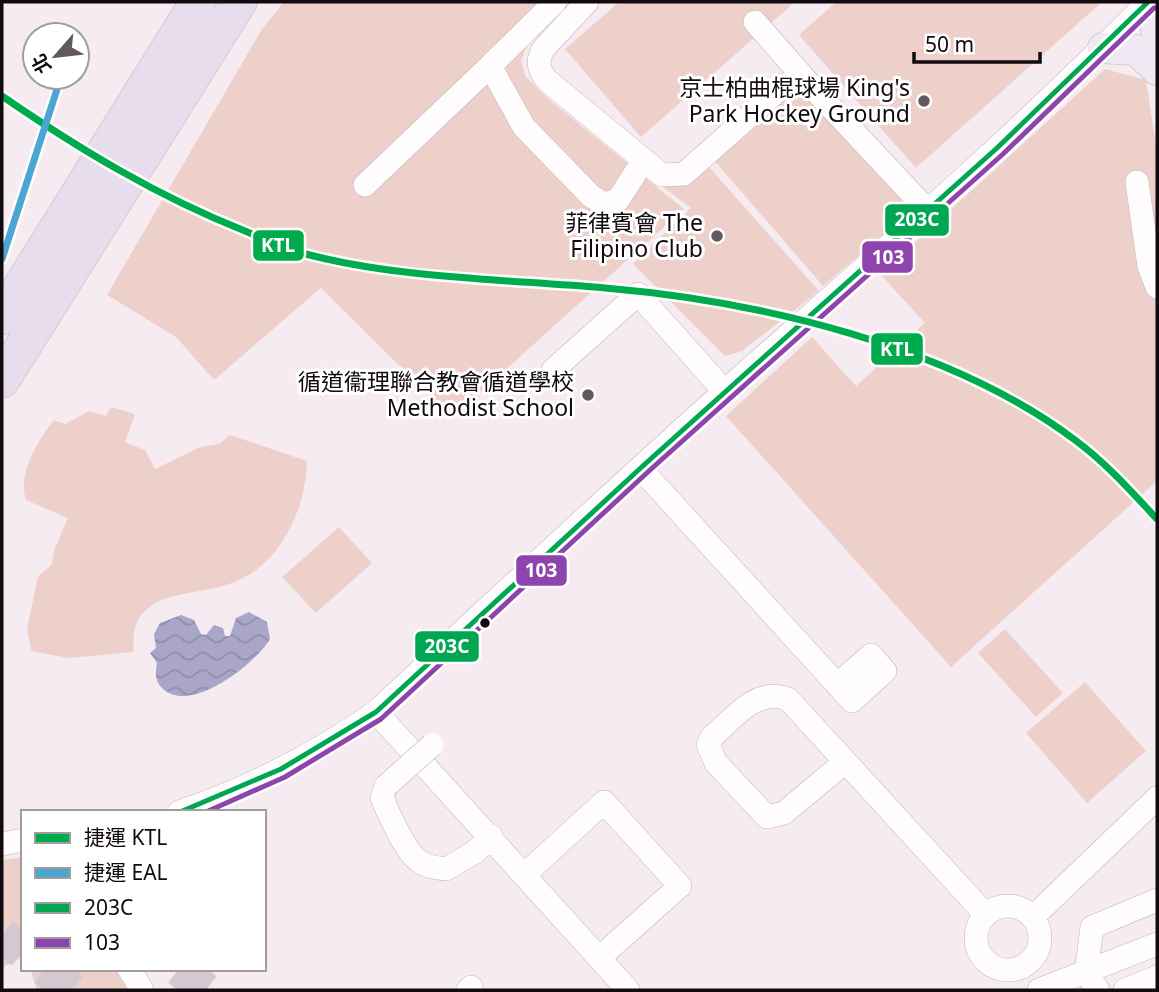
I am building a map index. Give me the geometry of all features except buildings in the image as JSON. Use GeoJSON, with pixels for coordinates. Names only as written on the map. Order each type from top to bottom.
{"type":"FeatureCollection","features":[{"type":"Feature","properties":{"kind":"highway"},"geometry":{"type":"LineString","coordinates":[[2,317],[14,281],[174,45],[198,2]]}},
{"type":"Feature","properties":{"kind":"highway"},"geometry":{"type":"LineString","coordinates":[[2,380],[239,2]]}},
{"type":"Feature","properties":{"kind":"main road"},"geometry":{"type":"LineString","coordinates":[[1150,2],[1157,34]]}},
{"type":"Feature","properties":{"kind":"main road"},"geometry":{"type":"LineString","coordinates":[[1103,48],[1136,50],[1157,70]]}},
{"type":"Feature","properties":{"kind":"street"},"geometry":{"type":"LineString","coordinates":[[365,185],[555,2]]}},
{"type":"Feature","properties":{"kind":"street"},"geometry":{"type":"LineString","coordinates":[[587,2],[544,48],[539,56],[539,69],[549,82],[662,175],[684,174],[784,85],[797,82],[811,86]]}},
{"type":"Feature","properties":{"kind":"street"},"geometry":{"type":"LineString","coordinates":[[185,810],[278,773],[327,746],[376,712],[640,468],[928,211],[1150,2]]}},
{"type":"Feature","properties":{"kind":"street"},"geometry":{"type":"LineString","coordinates":[[755,22],[928,211]]}},
{"type":"Feature","properties":{"kind":"street"},"geometry":{"type":"LineString","coordinates":[[490,66],[524,127],[597,201],[611,204],[618,200],[643,160]]}},
{"type":"Feature","properties":{"kind":"street"},"geometry":{"type":"LineString","coordinates":[[1137,182],[1149,266],[1157,286]]}},
{"type":"Feature","properties":{"kind":"street"},"geometry":{"type":"LineString","coordinates":[[553,370],[638,294],[725,392]]}},
{"type":"Feature","properties":{"kind":"street"},"geometry":{"type":"LineString","coordinates":[[640,468],[837,685]]}},
{"type":"Feature","properties":{"kind":"street"},"geometry":{"type":"LineString","coordinates":[[845,762],[784,813],[767,817],[716,763],[708,745],[712,737],[755,700],[779,695],[795,705],[986,915]]}},
{"type":"Feature","properties":{"kind":"street"},"geometry":{"type":"LineString","coordinates":[[376,712],[628,990]]}},
{"type":"Feature","properties":{"kind":"street"},"geometry":{"type":"LineString","coordinates":[[432,745],[386,786],[382,798],[415,860],[446,870],[475,852],[491,836]]}},
{"type":"Feature","properties":{"kind":"street"},"geometry":{"type":"LineString","coordinates":[[1033,917],[1157,798]]}},
{"type":"Feature","properties":{"kind":"street"},"geometry":{"type":"LineString","coordinates":[[523,875],[604,802],[680,886],[599,958]]}},
{"type":"Feature","properties":{"kind":"street"},"geometry":{"type":"LineString","coordinates":[[2,844],[21,841]]}},
{"type":"Feature","properties":{"kind":"street"},"geometry":{"type":"LineString","coordinates":[[1092,982],[1092,927],[1157,900]]}},
{"type":"Feature","properties":{"kind":"street"},"geometry":{"type":"LineString","coordinates":[[1005,905],[1025,910],[1033,917],[1039,926],[1040,948],[1026,965],[1001,970],[986,961],[976,938],[986,915],[1005,905]]}},
{"type":"Feature","properties":{"kind":"street"},"geometry":{"type":"LineString","coordinates":[[1039,990],[1092,982],[1157,944]]}},
{"type":"Feature","properties":{"kind":"street"},"geometry":{"type":"LineString","coordinates":[[1026,965],[1031,990]]}},
{"type":"Feature","properties":{"kind":"street"},"geometry":{"type":"LineString","coordinates":[[130,971],[142,990]]}},
{"type":"Feature","properties":{"kind":"street"},"geometry":{"type":"LineString","coordinates":[[1125,990],[1157,977]]}},
{"type":"Feature","properties":{"kind":"shaded area"},"geometry":{"type":"Polygon","coordinates":[[[284,2],[568,2],[527,45],[521,61],[526,77],[547,98],[684,209],[452,418],[321,288],[214,380],[176,337],[107,295],[262,29],[284,2]]]}},
{"type":"Feature","properties":{"kind":"shaded area"},"geometry":{"type":"Polygon","coordinates":[[[619,2],[795,2],[641,137],[565,49],[619,2]]]}},
{"type":"Feature","properties":{"kind":"shaded area","name":"京士柏曲棍球場 King's Park Hockey Ground"},"geometry":{"type":"Polygon","coordinates":[[[836,2],[1102,2],[916,168],[799,35],[836,2]]]}},
{"type":"Feature","properties":{"kind":"shaded area"},"geometry":{"type":"Polygon","coordinates":[[[1105,69],[1146,80],[1157,151],[1157,481],[951,667],[726,416],[812,337],[856,386],[925,323],[880,274],[1105,69]]]}},
{"type":"Feature","properties":{"kind":"shaded area"},"geometry":{"type":"Polygon","coordinates":[[[792,95],[806,99],[817,107],[898,193],[905,207],[905,216],[823,286],[713,159],[781,98],[792,95]]]}},
{"type":"Feature","properties":{"kind":"shaded area","name":"菲律賓會 The Filipino Club"},"geometry":{"type":"Polygon","coordinates":[[[709,167],[819,291],[742,351],[725,356],[633,264],[691,208],[648,176],[709,167]]]}},
{"type":"Feature","properties":{"kind":"shaded area"},"geometry":{"type":"Polygon","coordinates":[[[111,407],[135,414],[125,442],[145,450],[155,469],[200,447],[219,444],[230,435],[307,461],[306,478],[297,514],[280,546],[255,571],[222,586],[168,598],[153,605],[142,615],[135,630],[134,652],[68,658],[31,651],[27,628],[38,577],[52,564],[54,551],[68,518],[26,500],[24,479],[27,469],[36,447],[54,420],[65,424],[89,411],[106,416],[111,407]]]}},
{"type":"Feature","properties":{"kind":"shaded area"},"geometry":{"type":"Polygon","coordinates":[[[339,527],[372,563],[316,613],[282,577],[339,527]]]}},
{"type":"Feature","properties":{"kind":"shaded area"},"geometry":{"type":"Polygon","coordinates":[[[1005,629],[1063,693],[1036,717],[978,653],[1005,629]]]}},
{"type":"Feature","properties":{"kind":"shaded area"},"geometry":{"type":"Polygon","coordinates":[[[1085,682],[1146,751],[1087,803],[1026,733],[1085,682]]]}},
{"type":"Feature","properties":{"kind":"shaded area"},"geometry":{"type":"Polygon","coordinates":[[[21,857],[21,957],[2,968],[2,860],[21,857]]]}},
{"type":"Feature","properties":{"kind":"shaded area"},"geometry":{"type":"Polygon","coordinates":[[[31,971],[121,971],[132,990],[37,990],[31,971]]]}},
{"type":"Feature","properties":{"kind":"water"},"geometry":{"type":"Polygon","coordinates":[[[249,612],[267,622],[270,639],[251,661],[221,683],[189,696],[174,695],[162,688],[156,676],[157,663],[150,653],[156,648],[154,634],[160,623],[181,615],[194,620],[201,634],[206,635],[214,625],[223,628],[225,636],[230,636],[236,618],[249,612]]]}},
{"type":"Feature","properties":{"kind":"tunnel"},"geometry":{"type":"LineString","coordinates":[[2,935],[21,950]]}},
{"type":"Feature","properties":{"kind":"tunnel"},"geometry":{"type":"LineString","coordinates":[[48,971],[72,990]]}},
{"type":"Feature","properties":{"kind":"tunnel"},"geometry":{"type":"LineString","coordinates":[[182,971],[206,990]]}},
{"type":"Feature","properties":{"kind":"metro line","name":"EAL"},"geometry":{"type":"LineString","coordinates":[[2,259],[56,91]]}},
{"type":"Feature","properties":{"kind":"metro line","name":"KTL"},"geometry":{"type":"LineString","coordinates":[[2,96],[60,135],[150,187],[212,217],[298,252],[335,261],[412,273],[605,288],[726,304],[788,317],[912,354],[970,378],[1025,407],[1075,440],[1108,468],[1157,519]]}},
{"type":"Feature","properties":{"kind":"transit line","name":"203C"},"geometry":{"type":"LineString","coordinates":[[185,810],[281,769],[376,712],[645,464],[997,148],[1148,2]]}},
{"type":"Feature","properties":{"kind":"transit line","name":"103"},"geometry":{"type":"LineString","coordinates":[[211,810],[285,777],[381,719],[650,470],[1003,154],[1154,8]]}},
{"type":"Feature","properties":{"kind":"place","name":"京士柏曲棍球場 King's Park Hockey Ground"},"geometry":{"type":"Point","coordinates":[924,101]}},
{"type":"Feature","properties":{"kind":"place","name":"菲律賓會 The Filipino Club"},"geometry":{"type":"Point","coordinates":[717,236]}},
{"type":"Feature","properties":{"kind":"place","name":"循道衞理聯合教會循道學校 Methodist School"},"geometry":{"type":"Point","coordinates":[588,395]}}]}
